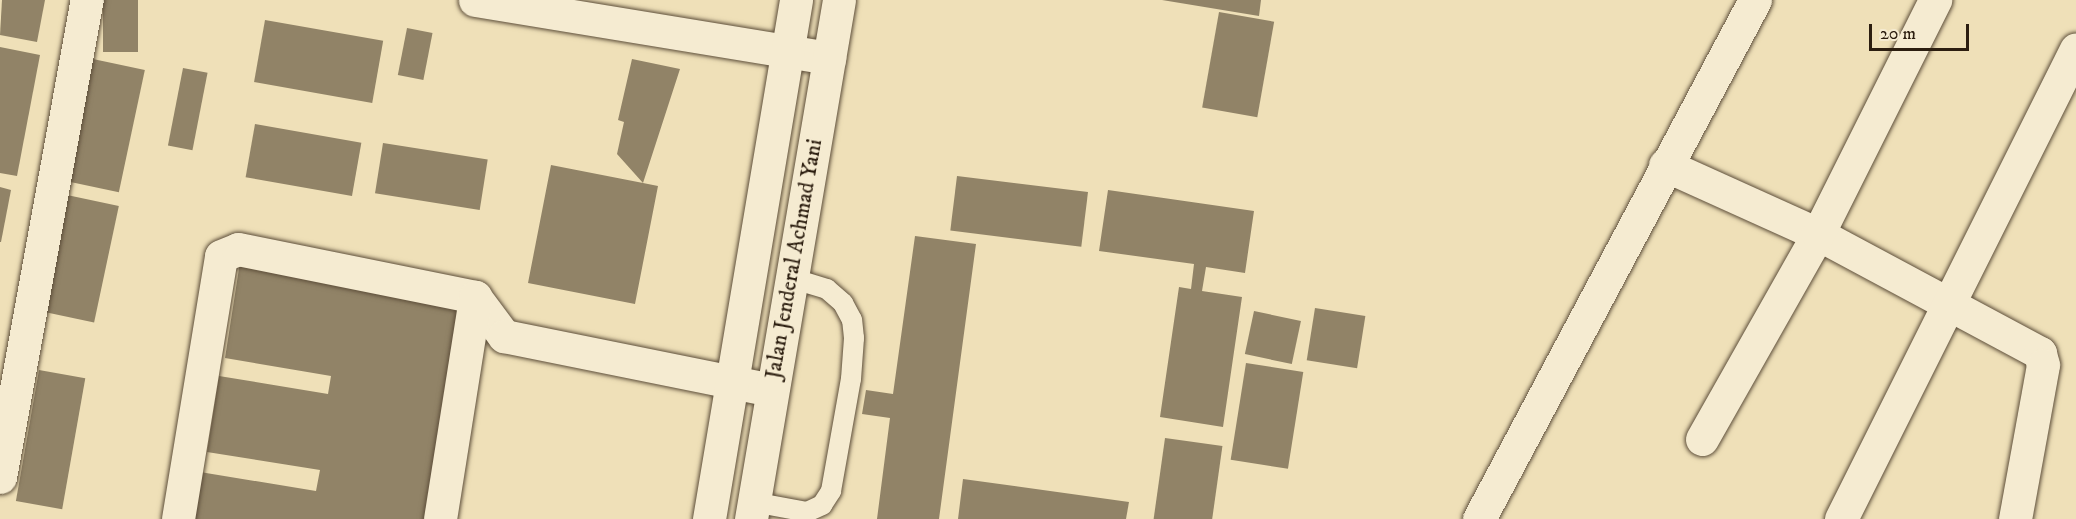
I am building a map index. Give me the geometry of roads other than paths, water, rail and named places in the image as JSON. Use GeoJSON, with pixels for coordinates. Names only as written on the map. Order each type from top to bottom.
{"type":"FeatureCollection","features":[{"type":"Feature","properties":{"kind":"street"},"geometry":{"type":"LineString","coordinates":[[0,477],[11,356],[87,0]]}},
{"type":"Feature","properties":{"kind":"street"},"geometry":{"type":"LineString","coordinates":[[475,0],[829,58]]}},
{"type":"Feature","properties":{"kind":"street","name":"Jalan Jenderal Achmad Yani"},"geometry":{"type":"LineString","coordinates":[[709,519],[796,0]]}},
{"type":"Feature","properties":{"kind":"street","name":"Jalan Jenderal Achmad Yani"},"geometry":{"type":"LineString","coordinates":[[752,510],[839,0]]}},
{"type":"Feature","properties":{"kind":"street"},"geometry":{"type":"LineString","coordinates":[[1479,519],[1665,165],[1755,0]]}},
{"type":"Feature","properties":{"kind":"street"},"geometry":{"type":"LineString","coordinates":[[1702,439],[1818,234],[1935,0]]}},
{"type":"Feature","properties":{"kind":"street"},"geometry":{"type":"LineString","coordinates":[[1841,519],[2076,49]]}},
{"type":"Feature","properties":{"kind":"street"},"geometry":{"type":"LineString","coordinates":[[1665,165],[1818,234],[2040,353],[2043,365],[2015,519]]}},
{"type":"Feature","properties":{"kind":"street"},"geometry":{"type":"LineString","coordinates":[[178,519],[221,256],[238,249],[476,297],[504,336],[772,390]]}},
{"type":"Feature","properties":{"kind":"street"},"geometry":{"type":"LineString","coordinates":[[441,519],[476,297]]}},
{"type":"Feature","properties":{"kind":"lane"},"geometry":{"type":"LineString","coordinates":[[752,510],[807,512],[822,505],[831,491],[851,379],[854,338],[852,320],[843,303],[827,289],[790,278]]}}]}
